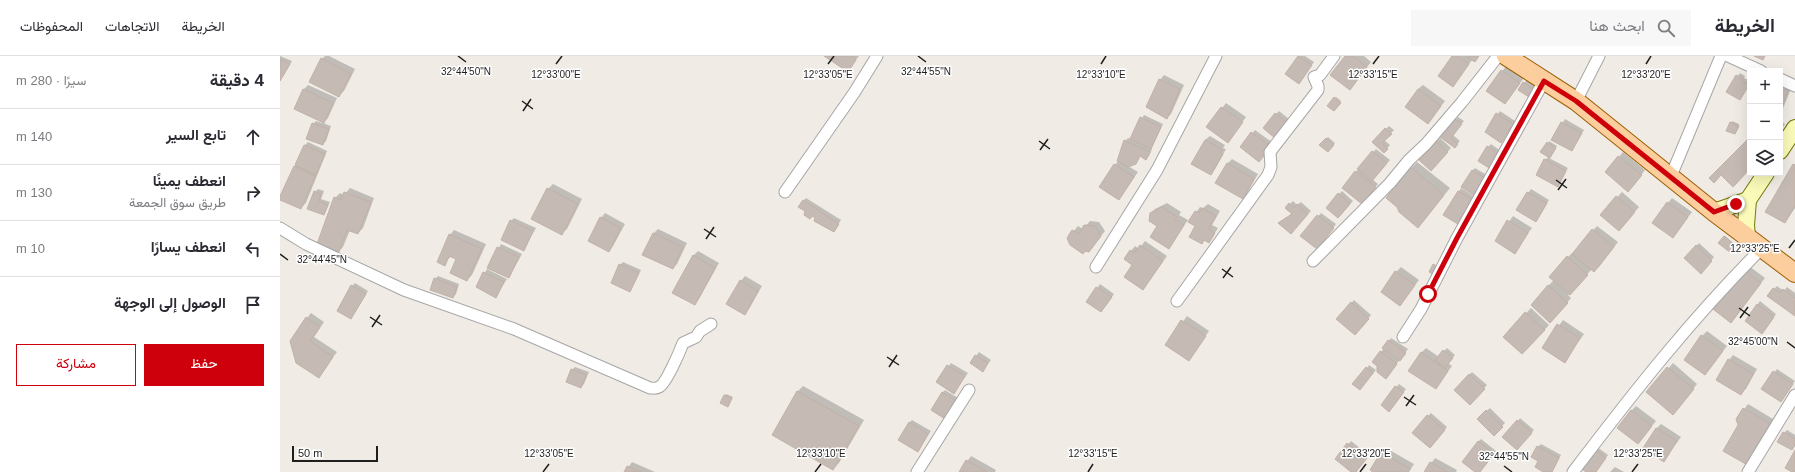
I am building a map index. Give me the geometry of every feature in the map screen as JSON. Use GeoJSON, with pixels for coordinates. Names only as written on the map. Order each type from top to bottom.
{"type":"FeatureCollection","features":[{"type":"Feature","properties":{"kind":"main road"},"geometry":{"type":"LineString","coordinates":[[1506,56],[1576,101],[1747,238],[1795,273]]}},
{"type":"Feature","properties":{"kind":"street"},"geometry":{"type":"LineString","coordinates":[[785,192],[854,93],[877,56]]}},
{"type":"Feature","properties":{"kind":"street"},"geometry":{"type":"LineString","coordinates":[[1096,267],[1157,170],[1216,56]]}},
{"type":"Feature","properties":{"kind":"street"},"geometry":{"type":"LineString","coordinates":[[1177,301],[1268,174],[1271,167],[1270,152],[1318,90],[1314,77],[1320,75],[1334,56]]}},
{"type":"Feature","properties":{"kind":"street"},"geometry":{"type":"LineString","coordinates":[[1313,261],[1426,144],[1462,102],[1498,56]]}},
{"type":"Feature","properties":{"kind":"street"},"geometry":{"type":"LineString","coordinates":[[1576,101],[1599,56]]}},
{"type":"Feature","properties":{"kind":"street"},"geometry":{"type":"LineString","coordinates":[[1671,176],[1721,56]]}},
{"type":"Feature","properties":{"kind":"street"},"geometry":{"type":"LineString","coordinates":[[1728,56],[1754,68]]}},
{"type":"Feature","properties":{"kind":"street"},"geometry":{"type":"LineString","coordinates":[[1403,338],[1421,309],[1457,238],[1544,81]]}},
{"type":"Feature","properties":{"kind":"street"},"geometry":{"type":"LineString","coordinates":[[1783,81],[1795,86]]}},
{"type":"Feature","properties":{"kind":"street"},"geometry":{"type":"LineString","coordinates":[[1783,146],[1795,128]]}},
{"type":"Feature","properties":{"kind":"street"},"geometry":{"type":"LineString","coordinates":[[1747,238],[1746,226],[1748,200],[1764,176]]}},
{"type":"Feature","properties":{"kind":"street"},"geometry":{"type":"LineString","coordinates":[[1714,212],[1748,200]]}},
{"type":"Feature","properties":{"kind":"street"},"geometry":{"type":"LineString","coordinates":[[280,228],[306,244],[404,290],[514,329],[650,388],[661,386],[679,355],[683,343],[696,337],[700,331],[711,324]]}},
{"type":"Feature","properties":{"kind":"street"},"geometry":{"type":"LineString","coordinates":[[1573,472],[1651,371],[1724,286],[1762,248]]}},
{"type":"Feature","properties":{"kind":"street"},"geometry":{"type":"LineString","coordinates":[[917,472],[969,390]]}},
{"type":"Feature","properties":{"kind":"street"},"geometry":{"type":"LineString","coordinates":[[1748,472],[1795,395]]}},
{"type":"Feature","properties":{"kind":"building"},"geometry":{"type":"Polygon","coordinates":[[[824,56],[853,56],[856,60],[848,72],[824,56]]]}},
{"type":"Feature","properties":{"kind":"building"},"geometry":{"type":"Polygon","coordinates":[[[1298,56],[1312,65],[1299,84],[1285,74],[1298,56]]]}},
{"type":"Feature","properties":{"kind":"building"},"geometry":{"type":"Polygon","coordinates":[[[1345,56],[1353,56],[1367,67],[1350,90],[1330,75],[1345,56]]]}},
{"type":"Feature","properties":{"kind":"building"},"geometry":{"type":"Polygon","coordinates":[[[1452,56],[1457,56],[1469,64],[1453,87],[1438,76],[1452,56]]]}},
{"type":"Feature","properties":{"kind":"building"},"geometry":{"type":"Polygon","coordinates":[[[1465,56],[1479,56],[1475,62],[1465,56]]]}},
{"type":"Feature","properties":{"kind":"building"},"geometry":{"type":"Polygon","coordinates":[[[1754,56],[1765,56],[1763,60],[1754,56]]]}},
{"type":"Feature","properties":{"kind":"building"},"geometry":{"type":"Polygon","coordinates":[[[321,58],[351,74],[339,97],[309,82],[321,58]]]}},
{"type":"Feature","properties":{"kind":"building"},"geometry":{"type":"Polygon","coordinates":[[[280,59],[290,64],[280,81],[280,59]]]}},
{"type":"Feature","properties":{"kind":"building"},"geometry":{"type":"Polygon","coordinates":[[[1501,70],[1520,83],[1505,104],[1486,91],[1501,70]]]}},
{"type":"Feature","properties":{"kind":"building"},"geometry":{"type":"Polygon","coordinates":[[[1736,75],[1743,79],[1742,81],[1747,84],[1747,88],[1740,100],[1726,92],[1736,75]]]}},
{"type":"Feature","properties":{"kind":"building"},"geometry":{"type":"Polygon","coordinates":[[[1159,79],[1180,89],[1167,119],[1146,107],[1159,79]]]}},
{"type":"Feature","properties":{"kind":"building"},"geometry":{"type":"Polygon","coordinates":[[[1523,82],[1537,92],[1532,99],[1518,90],[1523,82]]]}},
{"type":"Feature","properties":{"kind":"building"},"geometry":{"type":"Polygon","coordinates":[[[303,89],[333,103],[324,123],[294,109],[303,89]]]}},
{"type":"Feature","properties":{"kind":"building"},"geometry":{"type":"Polygon","coordinates":[[[1418,89],[1441,106],[1428,124],[1405,107],[1418,89]]]}},
{"type":"Feature","properties":{"kind":"building"},"geometry":{"type":"Polygon","coordinates":[[[1783,89],[1788,91],[1783,104],[1783,89]]]}},
{"type":"Feature","properties":{"kind":"building"},"geometry":{"type":"Polygon","coordinates":[[[1334,97],[1341,103],[1334,111],[1327,106],[1334,97]]]}},
{"type":"Feature","properties":{"kind":"building"},"geometry":{"type":"Polygon","coordinates":[[[1221,107],[1243,122],[1228,143],[1206,127],[1221,107]]]}},
{"type":"Feature","properties":{"kind":"building"},"geometry":{"type":"Polygon","coordinates":[[[1275,113],[1288,124],[1276,139],[1263,128],[1275,113]]]}},
{"type":"Feature","properties":{"kind":"building"},"geometry":{"type":"Polygon","coordinates":[[[1496,113],[1513,124],[1501,143],[1485,132],[1496,113]]]}},
{"type":"Feature","properties":{"kind":"building"},"geometry":{"type":"Polygon","coordinates":[[[1140,117],[1161,127],[1151,149],[1130,139],[1140,117]]]}},
{"type":"Feature","properties":{"kind":"building"},"geometry":{"type":"Polygon","coordinates":[[[1455,119],[1462,124],[1451,138],[1458,144],[1455,148],[1440,137],[1455,119]]]}},
{"type":"Feature","properties":{"kind":"building"},"geometry":{"type":"Polygon","coordinates":[[[1561,122],[1582,133],[1572,151],[1551,140],[1561,122]]]}},
{"type":"Feature","properties":{"kind":"building"},"geometry":{"type":"Polygon","coordinates":[[[1730,122],[1739,126],[1735,134],[1726,131],[1730,122]]]}},
{"type":"Feature","properties":{"kind":"building"},"geometry":{"type":"Polygon","coordinates":[[[312,123],[329,129],[323,145],[306,139],[312,123]]]}},
{"type":"Feature","properties":{"kind":"building"},"geometry":{"type":"Polygon","coordinates":[[[1385,128],[1392,134],[1382,143],[1388,149],[1384,153],[1372,142],[1385,128]]]}},
{"type":"Feature","properties":{"kind":"building"},"geometry":{"type":"Polygon","coordinates":[[[1251,132],[1271,147],[1259,162],[1240,147],[1251,132]]]}},
{"type":"Feature","properties":{"kind":"building"},"geometry":{"type":"Polygon","coordinates":[[[1326,138],[1334,145],[1328,152],[1319,145],[1326,138]]]}},
{"type":"Feature","properties":{"kind":"building"},"geometry":{"type":"Polygon","coordinates":[[[1124,140],[1150,152],[1146,160],[1140,156],[1136,164],[1128,167],[1117,161],[1124,140]]]}},
{"type":"Feature","properties":{"kind":"building"},"geometry":{"type":"Polygon","coordinates":[[[1205,140],[1222,149],[1220,153],[1223,154],[1211,175],[1191,164],[1205,140]]]}},
{"type":"Feature","properties":{"kind":"building"},"geometry":{"type":"Polygon","coordinates":[[[1747,140],[1747,172],[1733,187],[1721,175],[1714,183],[1709,178],[1747,140]]]}},
{"type":"Feature","properties":{"kind":"building"},"geometry":{"type":"Polygon","coordinates":[[[1436,141],[1448,152],[1431,171],[1419,160],[1436,141]]]}},
{"type":"Feature","properties":{"kind":"building"},"geometry":{"type":"Polygon","coordinates":[[[1547,142],[1556,148],[1550,158],[1540,152],[1547,142]]]}},
{"type":"Feature","properties":{"kind":"building"},"geometry":{"type":"Polygon","coordinates":[[[304,145],[325,154],[316,175],[295,165],[304,145]]]}},
{"type":"Feature","properties":{"kind":"building"},"geometry":{"type":"Polygon","coordinates":[[[1487,146],[1503,157],[1494,171],[1478,161],[1487,146]]]}},
{"type":"Feature","properties":{"kind":"building"},"geometry":{"type":"Polygon","coordinates":[[[1372,151],[1387,163],[1372,181],[1357,169],[1372,151]]]}},
{"type":"Feature","properties":{"kind":"building"},"geometry":{"type":"Polygon","coordinates":[[[1618,156],[1642,175],[1628,192],[1605,172],[1618,156]]]}},
{"type":"Feature","properties":{"kind":"building"},"geometry":{"type":"Polygon","coordinates":[[[1544,159],[1566,171],[1558,187],[1536,175],[1544,159]]]}},
{"type":"Feature","properties":{"kind":"building"},"geometry":{"type":"Polygon","coordinates":[[[1227,163],[1254,179],[1243,199],[1215,183],[1227,163]]]}},
{"type":"Feature","properties":{"kind":"building"},"geometry":{"type":"Polygon","coordinates":[[[1114,164],[1134,177],[1119,200],[1099,187],[1114,164]]]}},
{"type":"Feature","properties":{"kind":"building"},"geometry":{"type":"Polygon","coordinates":[[[1793,164],[1795,165],[1795,206],[1785,223],[1765,212],[1793,164]]]}},
{"type":"Feature","properties":{"kind":"building"},"geometry":{"type":"Polygon","coordinates":[[[294,166],[315,176],[301,209],[280,200],[280,196],[294,166]]]}},
{"type":"Feature","properties":{"kind":"building"},"geometry":{"type":"Polygon","coordinates":[[[1410,167],[1444,195],[1418,228],[1399,212],[1397,207],[1386,198],[1410,167]]]}},
{"type":"Feature","properties":{"kind":"building"},"geometry":{"type":"Polygon","coordinates":[[[1472,170],[1493,183],[1482,200],[1461,187],[1472,170]]]}},
{"type":"Feature","properties":{"kind":"building"},"geometry":{"type":"Polygon","coordinates":[[[1355,171],[1376,187],[1362,204],[1342,188],[1355,171]]]}},
{"type":"Feature","properties":{"kind":"building"},"geometry":{"type":"Polygon","coordinates":[[[547,188],[578,204],[562,235],[531,219],[547,188]]]}},
{"type":"Feature","properties":{"kind":"building"},"geometry":{"type":"Polygon","coordinates":[[[314,191],[321,194],[319,201],[328,205],[324,215],[307,209],[314,191]]]}},
{"type":"Feature","properties":{"kind":"building"},"geometry":{"type":"Polygon","coordinates":[[[1458,191],[1472,199],[1458,224],[1443,215],[1458,191]]]}},
{"type":"Feature","properties":{"kind":"building"},"geometry":{"type":"Polygon","coordinates":[[[344,192],[371,202],[358,234],[347,230],[339,252],[317,244],[334,197],[341,200],[344,192]]]}},
{"type":"Feature","properties":{"kind":"building"},"geometry":{"type":"Polygon","coordinates":[[[1527,192],[1547,203],[1536,222],[1516,210],[1527,192]]]}},
{"type":"Feature","properties":{"kind":"building"},"geometry":{"type":"Polygon","coordinates":[[[1338,193],[1350,204],[1338,218],[1326,208],[1338,193]]]}},
{"type":"Feature","properties":{"kind":"building"},"geometry":{"type":"Polygon","coordinates":[[[1616,196],[1635,212],[1619,231],[1600,215],[1616,196]]]}},
{"type":"Feature","properties":{"kind":"building"},"geometry":{"type":"Polygon","coordinates":[[[803,200],[839,224],[834,232],[814,221],[815,218],[812,216],[810,219],[804,215],[805,211],[798,207],[803,200]]]}},
{"type":"Feature","properties":{"kind":"building"},"geometry":{"type":"Polygon","coordinates":[[[1667,202],[1688,217],[1673,238],[1652,223],[1667,202]]]}},
{"type":"Feature","properties":{"kind":"building"},"geometry":{"type":"Polygon","coordinates":[[[1289,203],[1294,208],[1297,204],[1308,214],[1291,234],[1278,223],[1292,214],[1285,208],[1289,203]]]}},
{"type":"Feature","properties":{"kind":"building"},"geometry":{"type":"Polygon","coordinates":[[[1162,207],[1177,217],[1175,220],[1184,225],[1169,249],[1150,237],[1157,226],[1149,221],[1150,213],[1162,207]]]}},
{"type":"Feature","properties":{"kind":"building"},"geometry":{"type":"Polygon","coordinates":[[[1202,208],[1216,216],[1208,229],[1215,233],[1209,243],[1204,240],[1202,244],[1189,237],[1195,226],[1188,222],[1195,211],[1199,213],[1202,208]]]}},
{"type":"Feature","properties":{"kind":"building"},"geometry":{"type":"Polygon","coordinates":[[[1317,215],[1334,228],[1317,249],[1300,236],[1317,215]]]}},
{"type":"Feature","properties":{"kind":"building"},"geometry":{"type":"Polygon","coordinates":[[[600,217],[621,228],[609,252],[588,241],[600,217]]]}},
{"type":"Feature","properties":{"kind":"building"},"geometry":{"type":"Polygon","coordinates":[[[510,220],[533,231],[524,251],[501,240],[510,220]]]}},
{"type":"Feature","properties":{"kind":"building"},"geometry":{"type":"Polygon","coordinates":[[[1507,220],[1528,233],[1515,254],[1495,241],[1507,220]]]}},
{"type":"Feature","properties":{"kind":"building"},"geometry":{"type":"Polygon","coordinates":[[[1084,225],[1095,226],[1101,236],[1089,252],[1085,251],[1083,254],[1070,245],[1067,238],[1072,230],[1079,234],[1084,225]]]}},
{"type":"Feature","properties":{"kind":"building"},"geometry":{"type":"Polygon","coordinates":[[[1592,229],[1614,247],[1594,272],[1572,254],[1592,229]]]}},
{"type":"Feature","properties":{"kind":"building"},"geometry":{"type":"Polygon","coordinates":[[[653,233],[683,247],[673,269],[642,255],[653,233]]]}},
{"type":"Feature","properties":{"kind":"building"},"geometry":{"type":"Polygon","coordinates":[[[449,234],[482,249],[467,281],[450,273],[456,259],[449,256],[445,266],[437,262],[449,234]]]}},
{"type":"Feature","properties":{"kind":"building"},"geometry":{"type":"Polygon","coordinates":[[[1724,236],[1736,246],[1731,253],[1718,243],[1724,236]]]}},
{"type":"Feature","properties":{"kind":"building"},"geometry":{"type":"Polygon","coordinates":[[[1140,245],[1163,261],[1143,290],[1124,277],[1132,265],[1124,259],[1130,250],[1134,253],[1140,245]]]}},
{"type":"Feature","properties":{"kind":"building"},"geometry":{"type":"Polygon","coordinates":[[[1696,245],[1712,261],[1701,274],[1684,258],[1696,245]]]}},
{"type":"Feature","properties":{"kind":"building"},"geometry":{"type":"Polygon","coordinates":[[[497,247],[519,257],[509,278],[487,268],[497,247]]]}},
{"type":"Feature","properties":{"kind":"building"},"geometry":{"type":"Polygon","coordinates":[[[693,255],[715,268],[695,305],[672,293],[693,255]]]}},
{"type":"Feature","properties":{"kind":"building"},"geometry":{"type":"Polygon","coordinates":[[[1567,256],[1588,275],[1570,295],[1549,277],[1567,256]]]}},
{"type":"Feature","properties":{"kind":"building"},"geometry":{"type":"Polygon","coordinates":[[[619,264],[639,273],[630,292],[611,283],[619,264]]]}},
{"type":"Feature","properties":{"kind":"building"},"geometry":{"type":"Polygon","coordinates":[[[1433,264],[1442,269],[1438,277],[1429,272],[1433,264]]]}},
{"type":"Feature","properties":{"kind":"building"},"geometry":{"type":"Polygon","coordinates":[[[1744,270],[1761,283],[1731,323],[1713,309],[1744,270]]]}},
{"type":"Feature","properties":{"kind":"building"},"geometry":{"type":"Polygon","coordinates":[[[1395,271],[1415,285],[1400,306],[1381,292],[1395,271]]]}},
{"type":"Feature","properties":{"kind":"building"},"geometry":{"type":"Polygon","coordinates":[[[483,272],[504,282],[496,298],[476,287],[483,272]]]}},
{"type":"Feature","properties":{"kind":"building"},"geometry":{"type":"Polygon","coordinates":[[[434,278],[457,287],[453,298],[430,290],[434,278]]]}},
{"type":"Feature","properties":{"kind":"building"},"geometry":{"type":"Polygon","coordinates":[[[740,280],[758,291],[745,315],[726,304],[740,280]]]}},
{"type":"Feature","properties":{"kind":"building"},"geometry":{"type":"Polygon","coordinates":[[[351,285],[366,294],[351,319],[337,311],[351,285]]]}},
{"type":"Feature","properties":{"kind":"building"},"geometry":{"type":"Polygon","coordinates":[[[1548,285],[1568,303],[1550,323],[1531,305],[1548,285]]]}},
{"type":"Feature","properties":{"kind":"building"},"geometry":{"type":"Polygon","coordinates":[[[1096,287],[1112,297],[1101,312],[1086,302],[1096,287]]]}},
{"type":"Feature","properties":{"kind":"building"},"geometry":{"type":"Polygon","coordinates":[[[1773,288],[1780,293],[1783,289],[1795,298],[1795,316],[1767,296],[1773,288]]]}},
{"type":"Feature","properties":{"kind":"building"},"geometry":{"type":"Polygon","coordinates":[[[1351,302],[1369,319],[1355,335],[1336,319],[1351,302]]]}},
{"type":"Feature","properties":{"kind":"building"},"geometry":{"type":"Polygon","coordinates":[[[1757,304],[1774,317],[1762,334],[1745,321],[1757,304]]]}},
{"type":"Feature","properties":{"kind":"building"},"geometry":{"type":"Polygon","coordinates":[[[1525,312],[1545,330],[1522,354],[1503,337],[1525,312]]]}},
{"type":"Feature","properties":{"kind":"building"},"geometry":{"type":"Polygon","coordinates":[[[306,317],[320,327],[310,341],[333,357],[319,378],[296,363],[290,341],[306,317]]]}},
{"type":"Feature","properties":{"kind":"building"},"geometry":{"type":"Polygon","coordinates":[[[1181,320],[1206,336],[1189,361],[1165,345],[1181,320]]]}},
{"type":"Feature","properties":{"kind":"building"},"geometry":{"type":"Polygon","coordinates":[[[1557,324],[1580,338],[1565,363],[1542,348],[1557,324]]]}},
{"type":"Feature","properties":{"kind":"building"},"geometry":{"type":"Polygon","coordinates":[[[1701,335],[1723,351],[1705,375],[1684,360],[1701,335]]]}},
{"type":"Feature","properties":{"kind":"building"},"geometry":{"type":"Polygon","coordinates":[[[1388,340],[1406,353],[1400,361],[1382,348],[1388,340]]]}},
{"type":"Feature","properties":{"kind":"building"},"geometry":{"type":"Polygon","coordinates":[[[1443,350],[1453,358],[1445,368],[1435,360],[1443,350]]]}},
{"type":"Feature","properties":{"kind":"building"},"geometry":{"type":"Polygon","coordinates":[[[1380,351],[1397,364],[1386,379],[1377,372],[1377,366],[1372,362],[1380,351]]]}},
{"type":"Feature","properties":{"kind":"building"},"geometry":{"type":"Polygon","coordinates":[[[1421,352],[1448,371],[1436,389],[1408,371],[1421,352]]]}},
{"type":"Feature","properties":{"kind":"building"},"geometry":{"type":"Polygon","coordinates":[[[975,355],[988,363],[983,372],[970,363],[975,355]]]}},
{"type":"Feature","properties":{"kind":"building"},"geometry":{"type":"Polygon","coordinates":[[[1728,359],[1753,374],[1741,395],[1716,380],[1728,359]]]}},
{"type":"Feature","properties":{"kind":"building"},"geometry":{"type":"Polygon","coordinates":[[[947,365],[965,376],[954,394],[936,382],[947,365]]]}},
{"type":"Feature","properties":{"kind":"building"},"geometry":{"type":"Polygon","coordinates":[[[1366,367],[1373,373],[1360,390],[1352,384],[1366,367]]]}},
{"type":"Feature","properties":{"kind":"building"},"geometry":{"type":"Polygon","coordinates":[[[1667,367],[1694,389],[1673,415],[1646,392],[1667,367]]]}},
{"type":"Feature","properties":{"kind":"building"},"geometry":{"type":"Polygon","coordinates":[[[571,369],[586,375],[581,388],[566,382],[571,369]]]}},
{"type":"Feature","properties":{"kind":"building"},"geometry":{"type":"Polygon","coordinates":[[[1773,371],[1793,384],[1781,402],[1761,389],[1773,371]]]}},
{"type":"Feature","properties":{"kind":"building"},"geometry":{"type":"Polygon","coordinates":[[[1469,374],[1485,389],[1470,405],[1454,390],[1469,374]]]}},
{"type":"Feature","properties":{"kind":"building"},"geometry":{"type":"Polygon","coordinates":[[[1395,386],[1404,392],[1389,412],[1381,405],[1395,386]]]}},
{"type":"Feature","properties":{"kind":"building"},"geometry":{"type":"Polygon","coordinates":[[[797,391],[859,426],[833,470],[772,435],[797,391]]]}},
{"type":"Feature","properties":{"kind":"building"},"geometry":{"type":"Polygon","coordinates":[[[942,392],[956,401],[945,419],[931,410],[942,392]]]}},
{"type":"Feature","properties":{"kind":"building"},"geometry":{"type":"Polygon","coordinates":[[[724,395],[732,398],[728,407],[720,403],[724,395]]]}},
{"type":"Feature","properties":{"kind":"building"},"geometry":{"type":"Polygon","coordinates":[[[1743,408],[1769,423],[1771,432],[1751,467],[1723,451],[1738,425],[1736,419],[1743,408]]]}},
{"type":"Feature","properties":{"kind":"building"},"geometry":{"type":"Polygon","coordinates":[[[1486,410],[1503,427],[1494,436],[1477,419],[1486,410]]]}},
{"type":"Feature","properties":{"kind":"building"},"geometry":{"type":"Polygon","coordinates":[[[1631,410],[1652,426],[1638,444],[1617,428],[1631,410]]]}},
{"type":"Feature","properties":{"kind":"building"},"geometry":{"type":"Polygon","coordinates":[[[1427,415],[1445,430],[1430,448],[1412,433],[1427,415]]]}},
{"type":"Feature","properties":{"kind":"building"},"geometry":{"type":"Polygon","coordinates":[[[1517,420],[1532,433],[1517,450],[1502,437],[1517,420]]]}},
{"type":"Feature","properties":{"kind":"building"},"geometry":{"type":"Polygon","coordinates":[[[909,422],[928,434],[918,452],[898,440],[909,422]]]}},
{"type":"Feature","properties":{"kind":"building"},"geometry":{"type":"Polygon","coordinates":[[[1656,428],[1677,441],[1664,462],[1643,448],[1656,428]]]}},
{"type":"Feature","properties":{"kind":"building"},"geometry":{"type":"Polygon","coordinates":[[[1783,432],[1795,439],[1795,445],[1792,450],[1777,442],[1783,432]]]}},
{"type":"Feature","properties":{"kind":"building"},"geometry":{"type":"Polygon","coordinates":[[[1478,441],[1494,454],[1480,472],[1475,472],[1462,462],[1478,441]]]}},
{"type":"Feature","properties":{"kind":"building"},"geometry":{"type":"Polygon","coordinates":[[[1347,443],[1367,458],[1356,472],[1351,472],[1335,459],[1347,443]]]}},
{"type":"Feature","properties":{"kind":"building"},"geometry":{"type":"Polygon","coordinates":[[[1537,446],[1559,458],[1552,472],[1543,472],[1535,467],[1538,461],[1531,457],[1537,446]]]}},
{"type":"Feature","properties":{"kind":"building"},"geometry":{"type":"Polygon","coordinates":[[[1594,449],[1606,458],[1596,472],[1586,472],[1580,468],[1594,449]]]}},
{"type":"Feature","properties":{"kind":"building"},"geometry":{"type":"Polygon","coordinates":[[[1795,450],[1795,472],[1792,472],[1785,468],[1795,450]]]}},
{"type":"Feature","properties":{"kind":"building"},"geometry":{"type":"Polygon","coordinates":[[[1381,452],[1410,469],[1408,472],[1373,472],[1370,470],[1381,452]]]}},
{"type":"Feature","properties":{"kind":"building"},"geometry":{"type":"Polygon","coordinates":[[[966,460],[987,472],[959,472],[966,460]]]}},
{"type":"Feature","properties":{"kind":"building"},"geometry":{"type":"Polygon","coordinates":[[[1430,462],[1448,472],[1424,472],[1430,462]]]}},
{"type":"Feature","properties":{"kind":"building"},"geometry":{"type":"Polygon","coordinates":[[[627,466],[641,472],[624,472],[627,466]]]}},
{"type":"Feature","properties":{"kind":"route"},"geometry":{"type":"LineString","coordinates":[[1428,294],[1457,238],[1544,81],[1576,101],[1714,212],[1736,204]]}}]}
